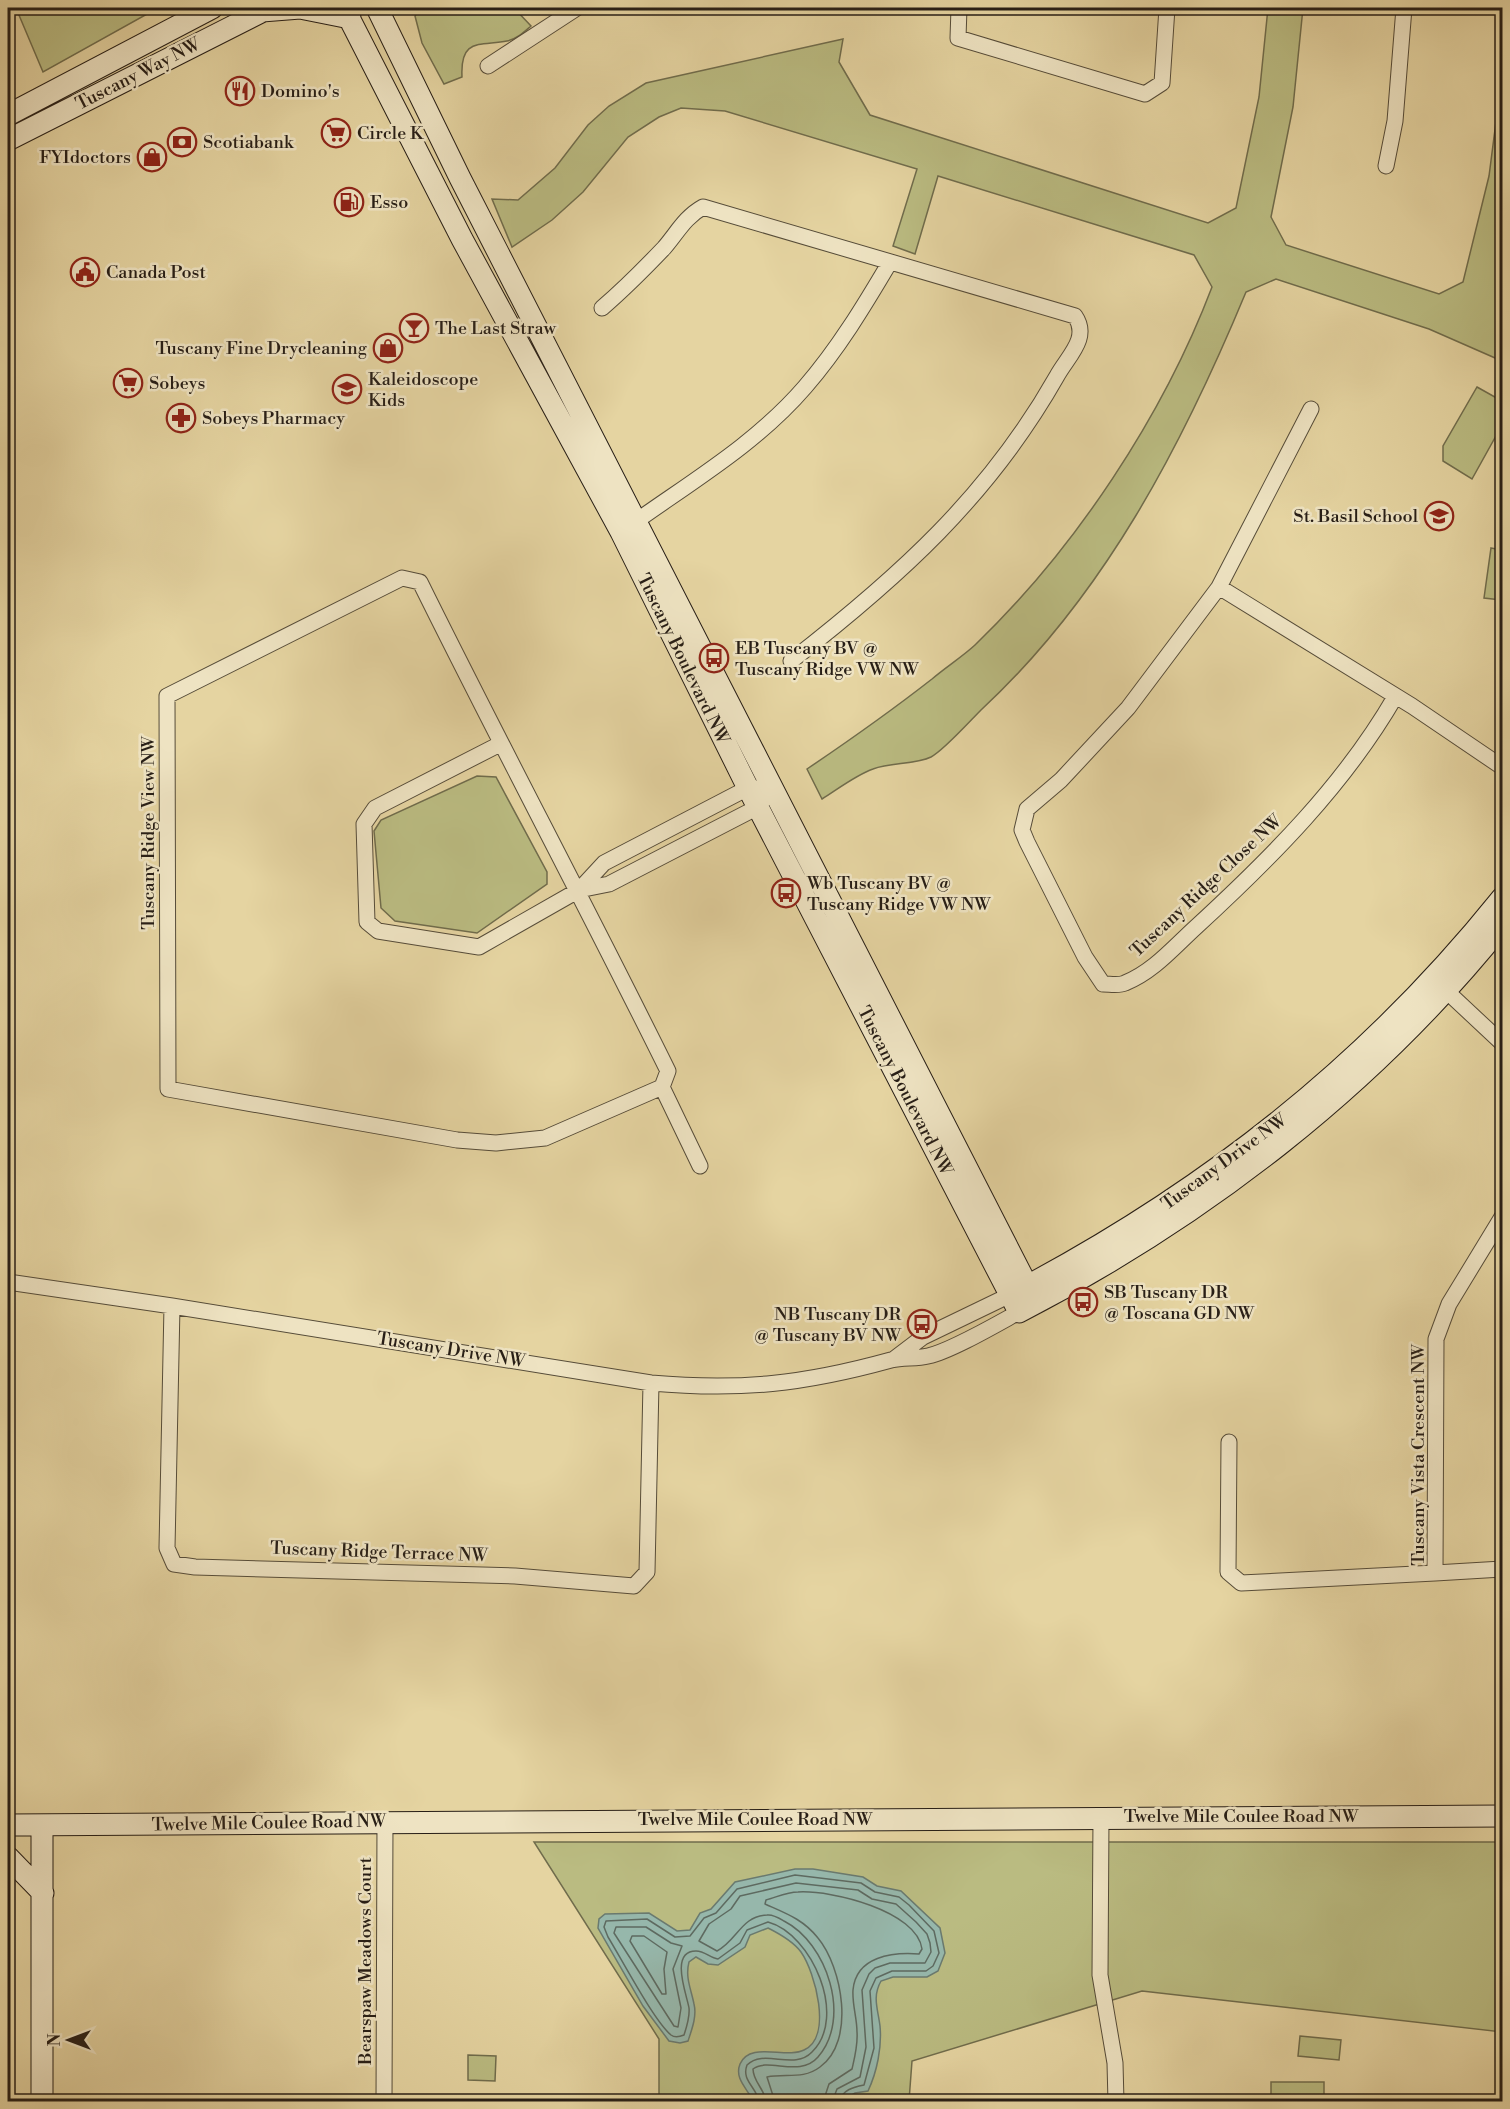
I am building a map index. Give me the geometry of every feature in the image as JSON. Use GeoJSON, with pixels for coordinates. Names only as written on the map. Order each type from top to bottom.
{"type":"FeatureCollection","features":[{"type":"Feature","properties":{"kind":"street","name":"Tuscany Way NW"},"geometry":{"type":"LineString","coordinates":[[8,115],[212,8]]}},
{"type":"Feature","properties":{"kind":"street"},"geometry":{"type":"LineString","coordinates":[[265,9],[300,8],[347,13]]}},
{"type":"Feature","properties":{"kind":"street","name":"Tuscany Boulevard NW"},"geometry":{"type":"LineString","coordinates":[[377,8],[628,526],[748,788],[1023,1299]]}},
{"type":"Feature","properties":{"kind":"street"},"geometry":{"type":"LineString","coordinates":[[393,8],[411,80]]}},
{"type":"Feature","properties":{"kind":"street"},"geometry":{"type":"LineString","coordinates":[[488,66],[577,8]]}},
{"type":"Feature","properties":{"kind":"street"},"geometry":{"type":"LineString","coordinates":[[959,8],[958,38],[1145,94],[1162,83],[1167,8]]}},
{"type":"Feature","properties":{"kind":"street"},"geometry":{"type":"LineString","coordinates":[[1386,166],[1395,121],[1404,8]]}},
{"type":"Feature","properties":{"kind":"street","name":"Tuscany Way NW"},"geometry":{"type":"LineString","coordinates":[[8,140],[265,9]]}},
{"type":"Feature","properties":{"kind":"street","name":"Tuscany Boulevard NW"},"geometry":{"type":"LineString","coordinates":[[347,13],[462,239],[628,526],[773,787],[1023,1299]]}},
{"type":"Feature","properties":{"kind":"street"},"geometry":{"type":"LineString","coordinates":[[602,308],[645,268],[678,232],[688,216],[703,207],[1074,316],[1080,324],[1081,338],[1039,409],[1001,463],[944,530],[863,605],[791,661]]}},
{"type":"Feature","properties":{"kind":"street"},"geometry":{"type":"LineString","coordinates":[[628,526],[694,483],[777,416],[805,387],[854,323],[890,262]]}},
{"type":"Feature","properties":{"kind":"street"},"geometry":{"type":"LineString","coordinates":[[1311,409],[1219,587],[1503,767]]}},
{"type":"Feature","properties":{"kind":"street","name":"Tuscany Ridge View NW"},"geometry":{"type":"LineString","coordinates":[[402,578],[420,582],[500,744],[579,890],[668,1071],[662,1087],[545,1138],[496,1143],[457,1140],[168,1089],[167,696],[402,578]]}},
{"type":"Feature","properties":{"kind":"street","name":"Tuscany Ridge Close NW"},"geometry":{"type":"LineString","coordinates":[[1219,587],[1128,708],[1068,772],[1027,809],[1022,830],[1027,843],[1085,957],[1103,984],[1123,984],[1147,971],[1270,857],[1316,807],[1371,738],[1395,697]]}},
{"type":"Feature","properties":{"kind":"street"},"geometry":{"type":"LineString","coordinates":[[500,744],[375,808],[364,824],[367,922],[378,931],[479,948],[579,890],[604,863],[748,788],[773,787]]}},
{"type":"Feature","properties":{"kind":"street"},"geometry":{"type":"LineString","coordinates":[[579,890],[609,884],[758,807],[773,787]]}},
{"type":"Feature","properties":{"kind":"street","name":"Tuscany Drive NW"},"geometry":{"type":"LineString","coordinates":[[1440,985],[1503,898]]}},
{"type":"Feature","properties":{"kind":"street","name":"Tuscany Drive NW"},"geometry":{"type":"LineString","coordinates":[[8,1282],[651,1383],[754,1387],[822,1378],[894,1359],[923,1337],[1023,1299],[1131,1228],[1252,1144],[1440,985],[1503,925]]}},
{"type":"Feature","properties":{"kind":"street"},"geometry":{"type":"LineString","coordinates":[[1440,985],[1503,1043]]}},
{"type":"Feature","properties":{"kind":"street","name":"Tuscany Ridge View NW"},"geometry":{"type":"LineString","coordinates":[[662,1087],[700,1166]]}},
{"type":"Feature","properties":{"kind":"street","name":"Tuscany Vista Crescent NW"},"geometry":{"type":"LineString","coordinates":[[1503,1217],[1449,1304],[1437,1339],[1435,1574],[1503,1569]]}},
{"type":"Feature","properties":{"kind":"street","name":"Tuscany Ridge Terrace NW"},"geometry":{"type":"LineString","coordinates":[[172,1306],[167,1548],[174,1564],[195,1567],[515,1576],[634,1586],[647,1572],[651,1383]]}},
{"type":"Feature","properties":{"kind":"street"},"geometry":{"type":"LineString","coordinates":[[1229,1442],[1228,1572],[1241,1583],[1435,1574]]}},
{"type":"Feature","properties":{"kind":"street"},"geometry":{"type":"LineString","coordinates":[[1101,1816],[1100,1975],[1115,2063],[1116,2102]]}},
{"type":"Feature","properties":{"kind":"street","name":"Twelve Mile Coulee Road NW"},"geometry":{"type":"LineString","coordinates":[[8,1825],[1101,1816],[1503,1816]]}},
{"type":"Feature","properties":{"kind":"street","name":"Bearspaw Meadows Court"},"geometry":{"type":"LineString","coordinates":[[384,2102],[385,1821]]}},
{"type":"Feature","properties":{"kind":"street"},"geometry":{"type":"LineString","coordinates":[[42,1826],[42,2102]]}},
{"type":"Feature","properties":{"kind":"street"},"geometry":{"type":"LineString","coordinates":[[8,1857],[43,1893]]}},
{"type":"Feature","properties":{"kind":"green space"},"geometry":{"type":"Polygon","coordinates":[[[16,8],[158,8],[43,72],[16,8]]]}},
{"type":"Feature","properties":{"kind":"green space"},"geometry":{"type":"Polygon","coordinates":[[[420,8],[514,8],[531,26],[511,40],[473,46],[464,56],[462,77],[444,84],[422,43],[415,16],[420,8]]]}},
{"type":"Feature","properties":{"kind":"green space"},"geometry":{"type":"Polygon","coordinates":[[[1268,8],[1303,8],[1293,107],[1271,217],[1286,245],[1439,294],[1463,282],[1489,176],[1502,75],[1502,361],[1429,329],[1276,279],[1246,292],[1195,406],[1136,516],[1102,568],[1065,618],[1025,666],[936,754],[917,761],[873,769],[854,778],[822,799],[807,769],[886,714],[975,645],[1012,607],[1081,524],[1142,432],[1192,335],[1212,287],[1194,255],[938,176],[915,254],[893,246],[917,169],[725,111],[681,108],[659,117],[628,137],[583,192],[552,220],[512,247],[492,199],[518,200],[555,168],[588,125],[609,106],[646,83],[843,39],[839,62],[870,115],[1208,223],[1236,208],[1259,97],[1268,8]]]}},
{"type":"Feature","properties":{"kind":"green space"},"geometry":{"type":"Polygon","coordinates":[[[1477,387],[1502,401],[1502,425],[1472,479],[1443,461],[1443,446],[1477,387]]]}},
{"type":"Feature","properties":{"kind":"green space"},"geometry":{"type":"Polygon","coordinates":[[[1491,548],[1502,550],[1501,600],[1484,598],[1491,548]]]}},
{"type":"Feature","properties":{"kind":"green space"},"geometry":{"type":"Polygon","coordinates":[[[477,776],[496,777],[547,872],[547,884],[477,933],[395,921],[381,908],[374,831],[381,820],[477,776]]]}},
{"type":"Feature","properties":{"kind":"green space"},"geometry":{"type":"Polygon","coordinates":[[[534,1842],[1502,1842],[1502,2032],[1142,1991],[912,2061],[909,2101],[659,2101],[659,2039],[534,1842]]]}},
{"type":"Feature","properties":{"kind":"green space"},"geometry":{"type":"Polygon","coordinates":[[[1300,2036],[1341,2040],[1339,2060],[1298,2056],[1300,2036]]]}},
{"type":"Feature","properties":{"kind":"green space"},"geometry":{"type":"Polygon","coordinates":[[[468,2055],[496,2056],[495,2081],[468,2080],[468,2055]]]}},
{"type":"Feature","properties":{"kind":"green space"},"geometry":{"type":"Polygon","coordinates":[[[1271,2082],[1324,2082],[1324,2101],[1271,2101],[1271,2082]]]}},
{"type":"Feature","properties":{"kind":"water"},"geometry":{"type":"Polygon","coordinates":[[[795,1869],[813,1869],[863,1877],[877,1886],[901,1891],[940,1928],[945,1953],[938,1971],[927,1977],[893,1977],[881,1981],[876,1998],[880,2042],[874,2076],[868,2091],[855,2093],[842,2101],[753,2101],[740,2079],[740,2064],[745,2057],[760,2052],[788,2053],[804,2050],[813,2043],[818,2032],[819,2004],[816,1988],[801,1952],[786,1938],[768,1928],[750,1935],[745,1947],[718,1965],[708,1964],[696,1957],[689,1962],[688,1978],[695,2009],[694,2018],[688,2041],[680,2043],[669,2041],[643,2006],[598,1928],[599,1919],[605,1914],[649,1913],[677,1931],[690,1930],[700,1913],[711,1909],[735,1882],[795,1869]]]}},
{"type":"Feature","properties":{"kind":"place","name":"Domino's"},"geometry":{"type":"Point","coordinates":[240,91]}},
{"type":"Feature","properties":{"kind":"place","name":"Circle K"},"geometry":{"type":"Point","coordinates":[336,133]}},
{"type":"Feature","properties":{"kind":"place","name":"Scotiabank"},"geometry":{"type":"Point","coordinates":[182,142]}},
{"type":"Feature","properties":{"kind":"place","name":"FYIdoctors"},"geometry":{"type":"Point","coordinates":[152,157]}},
{"type":"Feature","properties":{"kind":"place","name":"Esso"},"geometry":{"type":"Point","coordinates":[349,202]}},
{"type":"Feature","properties":{"kind":"place","name":"Canada Post"},"geometry":{"type":"Point","coordinates":[85,272]}},
{"type":"Feature","properties":{"kind":"place","name":"The Last Straw"},"geometry":{"type":"Point","coordinates":[414,328]}},
{"type":"Feature","properties":{"kind":"place","name":"Tuscany Fine Drycleaning"},"geometry":{"type":"Point","coordinates":[388,348]}},
{"type":"Feature","properties":{"kind":"place","name":"Sobeys"},"geometry":{"type":"Point","coordinates":[128,383]}},
{"type":"Feature","properties":{"kind":"place","name":"Kaleidoscope Kids"},"geometry":{"type":"Point","coordinates":[347,389]}},
{"type":"Feature","properties":{"kind":"place","name":"Sobeys Pharmacy"},"geometry":{"type":"Point","coordinates":[181,418]}},
{"type":"Feature","properties":{"kind":"place","name":"St. Basil School"},"geometry":{"type":"Point","coordinates":[1439,516]}},
{"type":"Feature","properties":{"kind":"place","name":"EB Tuscany BV @ Tuscany Ridge VW NW"},"geometry":{"type":"Point","coordinates":[714,658]}},
{"type":"Feature","properties":{"kind":"place","name":"Wb Tuscany BV @ Tuscany Ridge VW NW"},"geometry":{"type":"Point","coordinates":[786,893]}},
{"type":"Feature","properties":{"kind":"place","name":"SB Tuscany DR @ Toscana GD NW"},"geometry":{"type":"Point","coordinates":[1083,1302]}},
{"type":"Feature","properties":{"kind":"place","name":"NB Tuscany DR @ Tuscany BV NW"},"geometry":{"type":"Point","coordinates":[922,1324]}}]}
